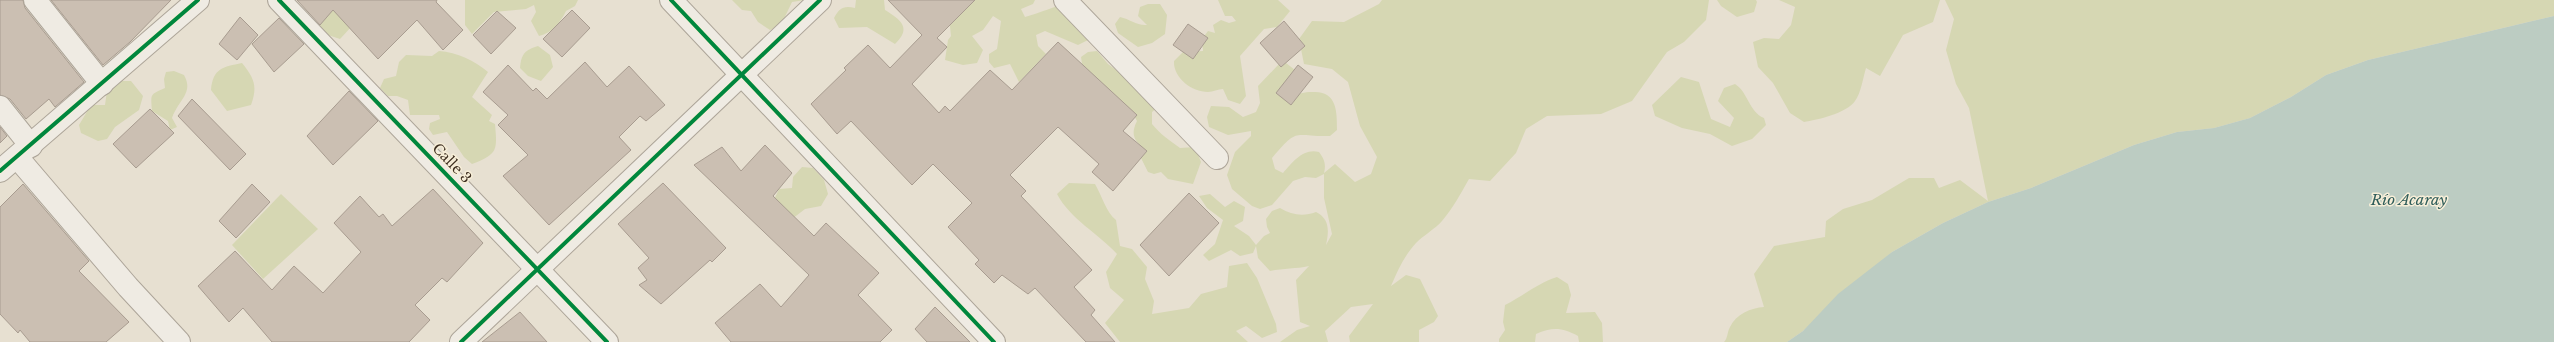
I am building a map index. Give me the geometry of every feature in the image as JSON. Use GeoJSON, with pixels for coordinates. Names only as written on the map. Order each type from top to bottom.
{"type":"FeatureCollection","features":[{"type":"Feature","properties":{"kind":"street"},"geometry":{"type":"LineString","coordinates":[[35,0],[102,84]]}},
{"type":"Feature","properties":{"kind":"street"},"geometry":{"type":"LineString","coordinates":[[0,171],[198,0]]}},
{"type":"Feature","properties":{"kind":"street","name":"Calle 3"},"geometry":{"type":"LineString","coordinates":[[279,0],[538,268],[607,342]]}},
{"type":"Feature","properties":{"kind":"street"},"geometry":{"type":"LineString","coordinates":[[671,0],[741,76],[994,342]]}},
{"type":"Feature","properties":{"kind":"street"},"geometry":{"type":"LineString","coordinates":[[461,342],[820,0]]}},
{"type":"Feature","properties":{"kind":"street"},"geometry":{"type":"LineString","coordinates":[[1065,0],[1217,158]]}},
{"type":"Feature","properties":{"kind":"street"},"geometry":{"type":"LineString","coordinates":[[0,107],[24,151],[128,287],[179,342]]}},
{"type":"Feature","properties":{"kind":"green space"},"geometry":{"type":"Polygon","coordinates":[[[465,0],[578,0],[575,6],[566,11],[561,20],[552,30],[539,36],[531,21],[536,12],[534,5],[526,9],[494,12],[472,34],[465,25],[465,0]]]}},
{"type":"Feature","properties":{"kind":"green space"},"geometry":{"type":"Polygon","coordinates":[[[732,0],[805,0],[792,2],[781,25],[770,30],[758,22],[751,11],[742,10],[732,0]]]}},
{"type":"Feature","properties":{"kind":"green space"},"geometry":{"type":"Polygon","coordinates":[[[856,0],[884,0],[885,10],[900,21],[904,29],[900,38],[895,44],[867,27],[839,28],[834,18],[842,8],[855,8],[856,0]]]}},
{"type":"Feature","properties":{"kind":"green space"},"geometry":{"type":"Polygon","coordinates":[[[968,0],[1035,0],[1033,4],[1021,9],[1025,17],[1070,3],[1084,25],[1088,40],[1078,45],[1045,31],[1036,35],[1038,46],[1046,54],[1019,82],[1010,64],[994,68],[989,62],[989,54],[997,49],[1001,21],[993,16],[983,30],[972,36],[983,50],[977,63],[963,65],[945,60],[948,40],[951,36],[949,17],[964,11],[968,0]]]}},
{"type":"Feature","properties":{"kind":"green space"},"geometry":{"type":"Polygon","coordinates":[[[1218,0],[1278,0],[1290,11],[1277,27],[1264,29],[1240,56],[1246,96],[1240,104],[1228,100],[1223,89],[1208,92],[1195,89],[1180,78],[1174,67],[1174,61],[1183,52],[1203,51],[1202,39],[1208,31],[1215,33],[1213,25],[1221,20],[1229,23],[1236,21],[1232,16],[1225,16],[1218,0]]]}},
{"type":"Feature","properties":{"kind":"green space"},"geometry":{"type":"Polygon","coordinates":[[[1382,0],[1709,0],[1706,20],[1684,42],[1667,52],[1632,101],[1601,114],[1547,116],[1526,129],[1516,153],[1490,181],[1469,179],[1442,221],[1422,237],[1408,253],[1391,286],[1406,275],[1420,279],[1438,316],[1434,322],[1419,330],[1419,342],[1350,342],[1349,336],[1373,304],[1351,307],[1325,331],[1328,342],[1280,342],[1297,330],[1310,326],[1300,322],[1296,280],[1309,266],[1270,271],[1258,258],[1256,246],[1253,253],[1240,256],[1231,250],[1209,261],[1203,255],[1215,244],[1223,220],[1207,208],[1199,196],[1210,194],[1225,207],[1234,201],[1245,207],[1243,221],[1234,226],[1249,236],[1256,245],[1264,236],[1270,233],[1267,227],[1266,219],[1272,211],[1280,208],[1298,214],[1316,212],[1324,218],[1326,222],[1328,235],[1326,245],[1332,234],[1324,198],[1324,174],[1316,178],[1305,177],[1293,181],[1272,205],[1260,209],[1252,206],[1232,189],[1227,175],[1235,152],[1251,136],[1251,131],[1228,135],[1209,127],[1207,117],[1211,106],[1229,107],[1243,117],[1256,112],[1260,103],[1258,86],[1279,64],[1286,63],[1295,70],[1294,97],[1299,94],[1315,92],[1328,95],[1332,99],[1337,116],[1337,130],[1330,136],[1297,135],[1292,137],[1272,158],[1275,169],[1283,173],[1303,154],[1313,151],[1319,152],[1324,160],[1324,173],[1335,164],[1355,182],[1371,174],[1377,157],[1360,126],[1348,82],[1332,69],[1304,64],[1299,39],[1312,21],[1344,22],[1379,4],[1382,0]]]}},
{"type":"Feature","properties":{"kind":"green space"},"geometry":{"type":"Polygon","coordinates":[[[1717,0],[1756,0],[1757,2],[1754,12],[1737,17],[1721,6],[1717,0]]]}},
{"type":"Feature","properties":{"kind":"green space"},"geometry":{"type":"Polygon","coordinates":[[[1779,0],[1940,0],[1933,22],[1903,35],[1880,76],[1866,68],[1859,94],[1851,105],[1831,115],[1804,122],[1790,113],[1773,83],[1758,67],[1753,42],[1764,38],[1779,39],[1791,25],[1795,7],[1779,0]]]}},
{"type":"Feature","properties":{"kind":"green space"},"geometry":{"type":"Polygon","coordinates":[[[1945,0],[2554,0],[2554,16],[2368,60],[2326,75],[2291,97],[2250,118],[2214,128],[2177,132],[2134,145],[2031,188],[1988,202],[1943,223],[1892,252],[1803,331],[1787,342],[1724,342],[1730,327],[1740,315],[1749,310],[1764,307],[1754,274],[1774,246],[1825,237],[1826,221],[1843,209],[1872,200],[1909,178],[1934,178],[1939,188],[1960,180],[1988,201],[1969,108],[1956,84],[1946,50],[1954,19],[1945,0]]]}},
{"type":"Feature","properties":{"kind":"green space"},"geometry":{"type":"Polygon","coordinates":[[[1148,4],[1160,4],[1167,15],[1165,34],[1152,43],[1138,47],[1118,33],[1115,24],[1120,17],[1147,25],[1138,16],[1140,7],[1148,4]]]}},
{"type":"Feature","properties":{"kind":"green space"},"geometry":{"type":"Polygon","coordinates":[[[338,5],[352,26],[340,39],[328,35],[319,26],[320,16],[338,5]]]}},
{"type":"Feature","properties":{"kind":"green space"},"geometry":{"type":"Polygon","coordinates":[[[538,46],[550,55],[553,67],[541,81],[528,76],[520,68],[521,59],[524,53],[538,46]]]}},
{"type":"Feature","properties":{"kind":"green space"},"geometry":{"type":"Polygon","coordinates":[[[439,51],[452,53],[465,58],[488,72],[472,97],[492,115],[489,121],[495,124],[496,145],[492,154],[472,164],[464,157],[447,132],[433,135],[429,129],[430,123],[440,119],[439,115],[410,115],[408,100],[397,96],[388,96],[380,88],[384,79],[396,76],[399,62],[406,55],[432,56],[439,51]]]}},
{"type":"Feature","properties":{"kind":"green space"},"geometry":{"type":"Polygon","coordinates":[[[1097,51],[1108,64],[1120,73],[1130,72],[1159,106],[1152,112],[1152,124],[1158,131],[1180,148],[1195,147],[1201,162],[1193,184],[1168,179],[1161,172],[1154,174],[1148,172],[1141,158],[1141,146],[1134,137],[1134,128],[1137,121],[1131,110],[1084,77],[1081,57],[1088,52],[1097,51]]]}},
{"type":"Feature","properties":{"kind":"green space"},"geometry":{"type":"Polygon","coordinates":[[[242,63],[254,82],[254,93],[251,105],[227,111],[211,90],[212,83],[214,77],[220,70],[242,63]]]}},
{"type":"Feature","properties":{"kind":"green space"},"geometry":{"type":"Polygon","coordinates":[[[174,71],[184,75],[187,81],[187,87],[186,92],[172,118],[177,127],[170,130],[168,121],[152,111],[151,98],[156,92],[165,88],[164,79],[166,72],[174,71]]]}},
{"type":"Feature","properties":{"kind":"green space"},"geometry":{"type":"Polygon","coordinates":[[[1681,77],[1699,82],[1711,119],[1730,127],[1734,118],[1718,101],[1724,88],[1735,84],[1743,92],[1755,111],[1764,118],[1766,125],[1752,139],[1732,146],[1710,134],[1682,128],[1655,116],[1652,105],[1681,77]]]}},
{"type":"Feature","properties":{"kind":"green space"},"geometry":{"type":"Polygon","coordinates":[[[120,81],[131,81],[143,96],[139,110],[115,127],[107,139],[98,141],[81,133],[79,125],[91,105],[105,105],[107,91],[120,81]]]}},
{"type":"Feature","properties":{"kind":"green space"},"geometry":{"type":"Polygon","coordinates":[[[802,167],[813,168],[824,180],[828,194],[821,206],[805,209],[792,219],[773,202],[779,189],[792,188],[793,177],[802,167]]]}},
{"type":"Feature","properties":{"kind":"green space"},"geometry":{"type":"Polygon","coordinates":[[[1069,183],[1095,184],[1107,208],[1116,220],[1120,246],[1132,249],[1147,267],[1145,279],[1154,301],[1152,314],[1189,308],[1201,294],[1227,287],[1229,266],[1247,263],[1257,278],[1276,324],[1277,332],[1262,338],[1246,326],[1236,331],[1248,342],[1120,342],[1105,323],[1124,300],[1110,288],[1106,272],[1117,254],[1077,219],[1063,203],[1057,194],[1069,183]]]}},
{"type":"Feature","properties":{"kind":"green space"},"geometry":{"type":"Polygon","coordinates":[[[281,194],[318,229],[263,279],[232,245],[281,194]]]}},
{"type":"Feature","properties":{"kind":"green space"},"geometry":{"type":"Polygon","coordinates":[[[1557,277],[1568,284],[1571,295],[1566,313],[1595,312],[1602,323],[1603,342],[1579,342],[1578,336],[1567,331],[1552,329],[1536,334],[1535,342],[1499,342],[1499,339],[1505,330],[1503,322],[1505,305],[1543,283],[1557,277]]]}},
{"type":"Feature","properties":{"kind":"water","name":"Río Acaray"},"geometry":{"type":"Polygon","coordinates":[[[2554,16],[2554,342],[1787,342],[1803,331],[1838,294],[1892,252],[1943,223],[1988,202],[2031,188],[2134,145],[2177,132],[2214,128],[2250,118],[2291,97],[2326,75],[2368,60],[2554,16]]]}},
{"type":"Feature","properties":{"kind":"building"},"geometry":{"type":"Polygon","coordinates":[[[0,0],[23,0],[25,8],[84,82],[55,107],[49,99],[26,119],[10,99],[0,95],[0,0]]]}},
{"type":"Feature","properties":{"kind":"building"},"geometry":{"type":"Polygon","coordinates":[[[51,0],[171,0],[130,42],[103,65],[51,0]]]}},
{"type":"Feature","properties":{"kind":"building"},"geometry":{"type":"Polygon","coordinates":[[[297,0],[437,0],[436,2],[463,30],[443,50],[417,20],[378,59],[333,10],[320,25],[297,0]]]}},
{"type":"Feature","properties":{"kind":"building"},"geometry":{"type":"Polygon","coordinates":[[[888,0],[975,0],[937,38],[947,47],[912,84],[939,113],[945,106],[950,111],[990,70],[1012,90],[1058,42],[1137,115],[1123,131],[1147,151],[1113,191],[1092,172],[1099,164],[1058,127],[1010,175],[1026,191],[1021,196],[1092,270],[1074,287],[1095,310],[1091,315],[1115,342],[1086,342],[1035,288],[1028,294],[1002,275],[994,283],[975,264],[979,260],[948,227],[972,203],[933,164],[912,185],[851,121],[837,134],[811,104],[846,70],[844,68],[868,45],[890,68],[922,35],[888,0]]]}},
{"type":"Feature","properties":{"kind":"building"},"geometry":{"type":"Polygon","coordinates":[[[572,10],[590,28],[562,57],[543,39],[572,10]]]}},
{"type":"Feature","properties":{"kind":"building"},"geometry":{"type":"Polygon","coordinates":[[[497,11],[516,28],[491,54],[473,35],[497,11]]]}},
{"type":"Feature","properties":{"kind":"building"},"geometry":{"type":"Polygon","coordinates":[[[240,17],[258,35],[237,60],[219,44],[240,17]]]}},
{"type":"Feature","properties":{"kind":"building"},"geometry":{"type":"Polygon","coordinates":[[[279,18],[304,44],[274,72],[252,44],[279,18]]]}},
{"type":"Feature","properties":{"kind":"building"},"geometry":{"type":"Polygon","coordinates":[[[1284,21],[1305,46],[1281,67],[1260,43],[1284,21]]]}},
{"type":"Feature","properties":{"kind":"building"},"geometry":{"type":"Polygon","coordinates":[[[1188,24],[1208,38],[1193,59],[1173,45],[1188,24]]]}},
{"type":"Feature","properties":{"kind":"building"},"geometry":{"type":"Polygon","coordinates":[[[585,62],[607,87],[629,66],[665,105],[646,121],[640,116],[619,137],[631,150],[549,225],[503,176],[528,155],[498,125],[508,115],[483,92],[508,65],[533,91],[536,88],[547,99],[585,62]]]}},
{"type":"Feature","properties":{"kind":"building"},"geometry":{"type":"Polygon","coordinates":[[[1298,65],[1313,77],[1291,105],[1276,93],[1298,65]]]}},
{"type":"Feature","properties":{"kind":"building"},"geometry":{"type":"Polygon","coordinates":[[[349,91],[378,121],[333,165],[307,136],[349,91]]]}},
{"type":"Feature","properties":{"kind":"building"},"geometry":{"type":"Polygon","coordinates":[[[192,99],[246,154],[230,170],[178,116],[192,99]]]}},
{"type":"Feature","properties":{"kind":"building"},"geometry":{"type":"Polygon","coordinates":[[[150,109],[174,133],[136,168],[113,144],[150,109]]]}},
{"type":"Feature","properties":{"kind":"building"},"geometry":{"type":"Polygon","coordinates":[[[0,127],[7,136],[0,143],[0,127]]]}},
{"type":"Feature","properties":{"kind":"building"},"geometry":{"type":"Polygon","coordinates":[[[765,145],[792,173],[773,196],[814,236],[826,223],[879,273],[858,295],[892,330],[880,342],[731,342],[715,323],[760,284],[781,307],[809,275],[694,165],[722,147],[741,171],[765,145]]]}},
{"type":"Feature","properties":{"kind":"building"},"geometry":{"type":"Polygon","coordinates":[[[663,183],[726,248],[712,262],[710,260],[661,304],[639,285],[647,280],[638,268],[649,258],[618,224],[663,183]]]}},
{"type":"Feature","properties":{"kind":"building"},"geometry":{"type":"Polygon","coordinates":[[[23,184],[89,261],[79,271],[129,322],[106,342],[30,342],[20,330],[18,333],[0,314],[0,207],[23,184]]]}},
{"type":"Feature","properties":{"kind":"building"},"geometry":{"type":"Polygon","coordinates":[[[252,184],[270,202],[236,238],[219,221],[252,184]]]}},
{"type":"Feature","properties":{"kind":"building"},"geometry":{"type":"Polygon","coordinates":[[[433,189],[483,243],[447,282],[442,278],[415,305],[430,320],[409,342],[272,342],[243,308],[229,322],[198,286],[235,251],[272,290],[294,266],[323,293],[361,252],[334,223],[360,196],[379,217],[383,214],[392,226],[433,189]]]}},
{"type":"Feature","properties":{"kind":"building"},"geometry":{"type":"Polygon","coordinates":[[[1189,193],[1219,223],[1169,276],[1140,245],[1189,193]]]}},
{"type":"Feature","properties":{"kind":"building"},"geometry":{"type":"Polygon","coordinates":[[[935,307],[970,342],[927,342],[915,329],[935,307]]]}},
{"type":"Feature","properties":{"kind":"building"},"geometry":{"type":"Polygon","coordinates":[[[520,312],[547,342],[482,342],[520,312]]]}},
{"type":"Feature","properties":{"kind":"cycle path"},"geometry":{"type":"LineString","coordinates":[[0,171],[198,0]]}},
{"type":"Feature","properties":{"kind":"cycle path"},"geometry":{"type":"LineString","coordinates":[[279,0],[607,342]]}},
{"type":"Feature","properties":{"kind":"cycle path"},"geometry":{"type":"LineString","coordinates":[[671,0],[994,342]]}},
{"type":"Feature","properties":{"kind":"cycle path"},"geometry":{"type":"LineString","coordinates":[[461,342],[820,0]]}}]}
